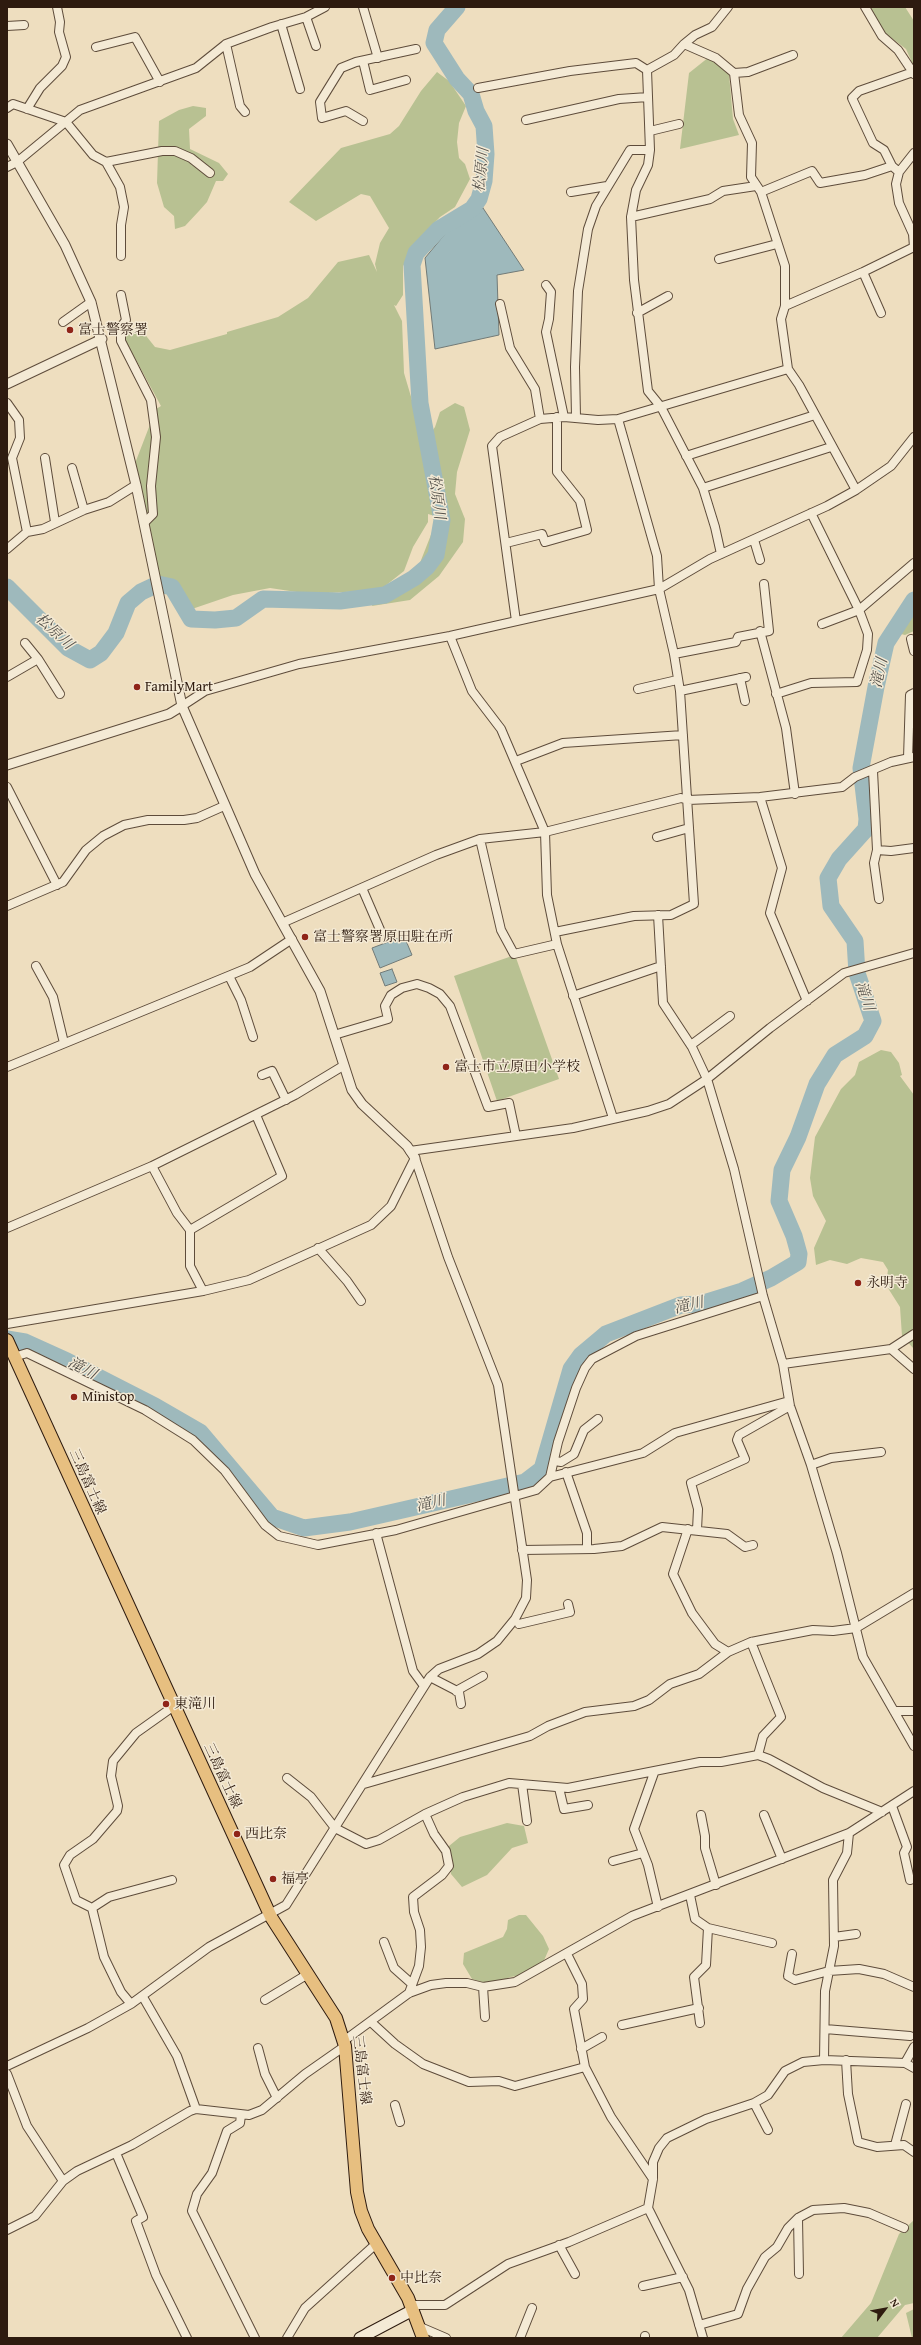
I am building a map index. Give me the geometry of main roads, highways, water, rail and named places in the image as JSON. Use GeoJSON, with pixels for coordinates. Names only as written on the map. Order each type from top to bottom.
{"type":"FeatureCollection","features":[{"type":"Feature","properties":{"kind":"main road","name":"三島富士線"},"geometry":{"type":"LineString","coordinates":[[8,1342],[270,1914],[336,2018],[345,2043],[357,2192],[361,2211],[377,2243],[399,2279],[423,2338]]}},
{"type":"Feature","properties":{"kind":"main road"},"geometry":{"type":"LineString","coordinates":[[360,2338],[412,2308]]}},
{"type":"Feature","properties":{"kind":"water"},"geometry":{"type":"Polygon","coordinates":[[[483,208],[524,270],[497,275],[499,335],[435,349],[425,258],[445,234],[483,208]]]}},
{"type":"Feature","properties":{"kind":"water"},"geometry":{"type":"Polygon","coordinates":[[[404,936],[412,955],[380,968],[372,948],[404,936]]]}},
{"type":"Feature","properties":{"kind":"water"},"geometry":{"type":"Polygon","coordinates":[[[392,969],[397,982],[385,986],[380,973],[392,969]]]}},
{"type":"Feature","properties":{"kind":"waterway","name":"松原川"},"geometry":{"type":"LineString","coordinates":[[7,587],[68,648],[90,660],[101,653],[116,633],[128,603],[141,592],[158,584],[172,587],[191,619],[215,620],[236,618],[263,599],[340,601],[385,595],[414,578],[427,567],[436,555],[442,520],[420,403],[412,265],[416,253],[439,229],[472,209],[479,199],[484,181],[486,154],[484,126],[476,111],[471,94],[457,79],[434,43],[437,30],[457,7]]}},
{"type":"Feature","properties":{"kind":"waterway","name":"滝川"},"geometry":{"type":"LineString","coordinates":[[7,1339],[25,1342],[67,1361],[155,1406],[200,1432],[272,1517],[304,1528],[350,1522],[525,1482],[542,1469],[571,1369],[581,1355],[606,1334],[681,1305],[700,1304],[742,1291],[771,1278],[798,1262],[799,1254],[794,1236],[779,1201],[782,1170],[798,1137],[817,1084],[835,1055],[865,1036],[873,1021],[857,973],[855,941],[831,906],[828,878],[839,859],[866,829],[867,819],[861,768],[876,687],[886,643],[914,600]]}},
{"type":"Feature","properties":{"kind":"place","name":"富士警察署"},"geometry":{"type":"Point","coordinates":[70,330]}},
{"type":"Feature","properties":{"kind":"place","name":"FamilyMart"},"geometry":{"type":"Point","coordinates":[137,687]}},
{"type":"Feature","properties":{"kind":"place","name":"富士警察署原田駐在所"},"geometry":{"type":"Point","coordinates":[305,937]}},
{"type":"Feature","properties":{"kind":"place","name":"富士市立原田小学校"},"geometry":{"type":"Point","coordinates":[446,1067]}},
{"type":"Feature","properties":{"kind":"place","name":"永明寺"},"geometry":{"type":"Point","coordinates":[858,1283]}},
{"type":"Feature","properties":{"kind":"place","name":"Ministop"},"geometry":{"type":"Point","coordinates":[74,1397]}},
{"type":"Feature","properties":{"kind":"place","name":"東滝川"},"geometry":{"type":"Point","coordinates":[166,1704]}},
{"type":"Feature","properties":{"kind":"place","name":"西比奈"},"geometry":{"type":"Point","coordinates":[237,1834]}},
{"type":"Feature","properties":{"kind":"place","name":"福亭"},"geometry":{"type":"Point","coordinates":[273,1879]}},
{"type":"Feature","properties":{"kind":"place","name":"中比奈"},"geometry":{"type":"Point","coordinates":[392,2278]}}]}
